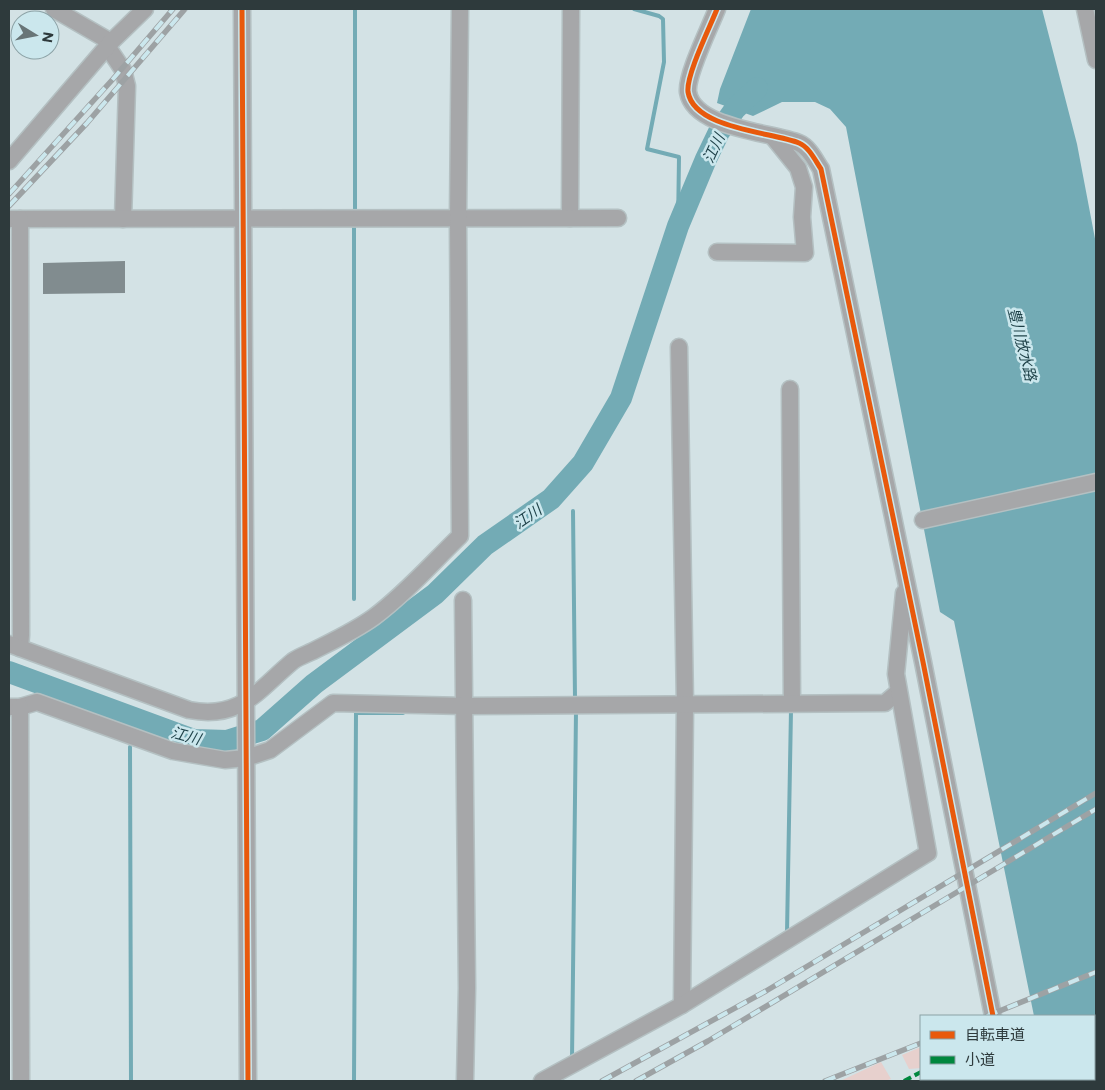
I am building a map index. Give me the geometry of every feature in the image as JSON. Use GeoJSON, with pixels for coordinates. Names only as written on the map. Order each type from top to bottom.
{"type":"FeatureCollection","features":[{"type":"Feature","properties":{"kind":"street"},"geometry":{"type":"LineString","coordinates":[[54,9],[109,44],[124,70],[127,86],[123,219]]}},
{"type":"Feature","properties":{"kind":"street"},"geometry":{"type":"LineString","coordinates":[[9,161],[109,44],[145,9]]}},
{"type":"Feature","properties":{"kind":"street"},"geometry":{"type":"LineString","coordinates":[[242,9],[248,1081]]}},
{"type":"Feature","properties":{"kind":"street"},"geometry":{"type":"LineString","coordinates":[[460,9],[458,219],[460,536],[374,616],[349,633],[294,660],[246,705],[221,712],[206,713],[189,710],[14,646],[22,625],[14,219],[458,219],[618,218]]}},
{"type":"Feature","properties":{"kind":"street"},"geometry":{"type":"LineString","coordinates":[[570,218],[571,9]]}},
{"type":"Feature","properties":{"kind":"street"},"geometry":{"type":"LineString","coordinates":[[717,9],[689,78],[688,92],[695,106],[706,114],[743,130],[800,143],[811,153],[820,169],[993,1015]]}},
{"type":"Feature","properties":{"kind":"street"},"geometry":{"type":"LineString","coordinates":[[1085,9],[1096,60]]}},
{"type":"Feature","properties":{"kind":"street"},"geometry":{"type":"LineString","coordinates":[[716,252],[805,253],[802,217],[804,187],[798,168],[773,137]]}},
{"type":"Feature","properties":{"kind":"street"},"geometry":{"type":"LineString","coordinates":[[679,347],[686,704],[682,1005]]}},
{"type":"Feature","properties":{"kind":"street"},"geometry":{"type":"LineString","coordinates":[[790,389],[792,703]]}},
{"type":"Feature","properties":{"kind":"street"},"geometry":{"type":"LineString","coordinates":[[923,520],[1096,482]]}},
{"type":"Feature","properties":{"kind":"street"},"geometry":{"type":"LineString","coordinates":[[542,1081],[682,1005],[928,853],[896,674],[905,578]]}},
{"type":"Feature","properties":{"kind":"street"},"geometry":{"type":"LineString","coordinates":[[463,600],[467,988],[465,1081]]}},
{"type":"Feature","properties":{"kind":"street"},"geometry":{"type":"LineString","coordinates":[[21,1081],[15,707],[37,702],[173,751],[225,760],[270,750],[333,703],[465,706],[885,703],[898,692]]}},
{"type":"Feature","properties":{"kind":"shaded area"},"geometry":{"type":"Polygon","coordinates":[[[920,1047],[920,1068],[909,1069],[902,1055],[920,1047]]]}},
{"type":"Feature","properties":{"kind":"shaded area"},"geometry":{"type":"Polygon","coordinates":[[[881,1062],[891,1079],[885,1081],[840,1081],[881,1062]]]}},
{"type":"Feature","properties":{"kind":"water","name":"豊川放水路"},"geometry":{"type":"Polygon","coordinates":[[[751,9],[1042,9],[1077,144],[1096,244],[1096,1081],[1049,1081],[1095,1080],[1095,1015],[1034,1015],[954,621],[940,612],[846,127],[830,109],[815,102],[782,102],[753,116],[717,103],[720,89],[751,9]]]}},
{"type":"Feature","properties":{"kind":"building"},"geometry":{"type":"Polygon","coordinates":[[[125,261],[125,293],[43,294],[43,263],[125,261]]]}},
{"type":"Feature","properties":{"kind":"waterway"},"geometry":{"type":"LineString","coordinates":[[355,9],[355,211]]}},
{"type":"Feature","properties":{"kind":"waterway"},"geometry":{"type":"LineString","coordinates":[[634,9],[659,16],[663,19],[664,62],[647,149],[679,157],[678,226]]}},
{"type":"Feature","properties":{"kind":"waterway","name":"江川"},"geometry":{"type":"LineString","coordinates":[[9,672],[194,740],[227,741],[262,730],[314,684],[435,594],[485,545],[551,499],[583,463],[621,398],[678,226],[706,159],[719,132],[735,109],[757,88]]}},
{"type":"Feature","properties":{"kind":"waterway"},"geometry":{"type":"LineString","coordinates":[[354,223],[354,599]]}},
{"type":"Feature","properties":{"kind":"waterway"},"geometry":{"type":"LineString","coordinates":[[573,511],[575,699]]}},
{"type":"Feature","properties":{"kind":"waterway"},"geometry":{"type":"LineString","coordinates":[[787,933],[791,710]]}},
{"type":"Feature","properties":{"kind":"waterway"},"geometry":{"type":"LineString","coordinates":[[572,1060],[576,711]]}},
{"type":"Feature","properties":{"kind":"waterway"},"geometry":{"type":"LineString","coordinates":[[354,1081],[356,713],[403,713]]}},
{"type":"Feature","properties":{"kind":"waterway"},"geometry":{"type":"LineString","coordinates":[[130,747],[131,1081]]}},
{"type":"Feature","properties":{"kind":"railway"},"geometry":{"type":"LineString","coordinates":[[9,194],[113,79],[173,9]]}},
{"type":"Feature","properties":{"kind":"railway"},"geometry":{"type":"LineString","coordinates":[[9,206],[87,123],[185,9]]}},
{"type":"Feature","properties":{"kind":"railway"},"geometry":{"type":"LineString","coordinates":[[602,1081],[766,991],[1096,793]]}},
{"type":"Feature","properties":{"kind":"railway"},"geometry":{"type":"LineString","coordinates":[[636,1081],[708,1041],[1096,809]]}},
{"type":"Feature","properties":{"kind":"railway"},"geometry":{"type":"LineString","coordinates":[[989,1015],[1096,972]]}},
{"type":"Feature","properties":{"kind":"railway"},"geometry":{"type":"LineString","coordinates":[[825,1081],[920,1043]]}},
{"type":"Feature","properties":{"kind":"marked path"},"geometry":{"type":"LineString","coordinates":[[904,1081],[920,1073]]}},
{"type":"Feature","properties":{"kind":"cycle path"},"geometry":{"type":"LineString","coordinates":[[242,9],[248,1081]]}},
{"type":"Feature","properties":{"kind":"cycle path"},"geometry":{"type":"LineString","coordinates":[[717,9],[699,51],[688,84],[688,92],[693,104],[704,114],[719,121],[803,145],[821,169],[923,662],[993,1015]]}}]}
